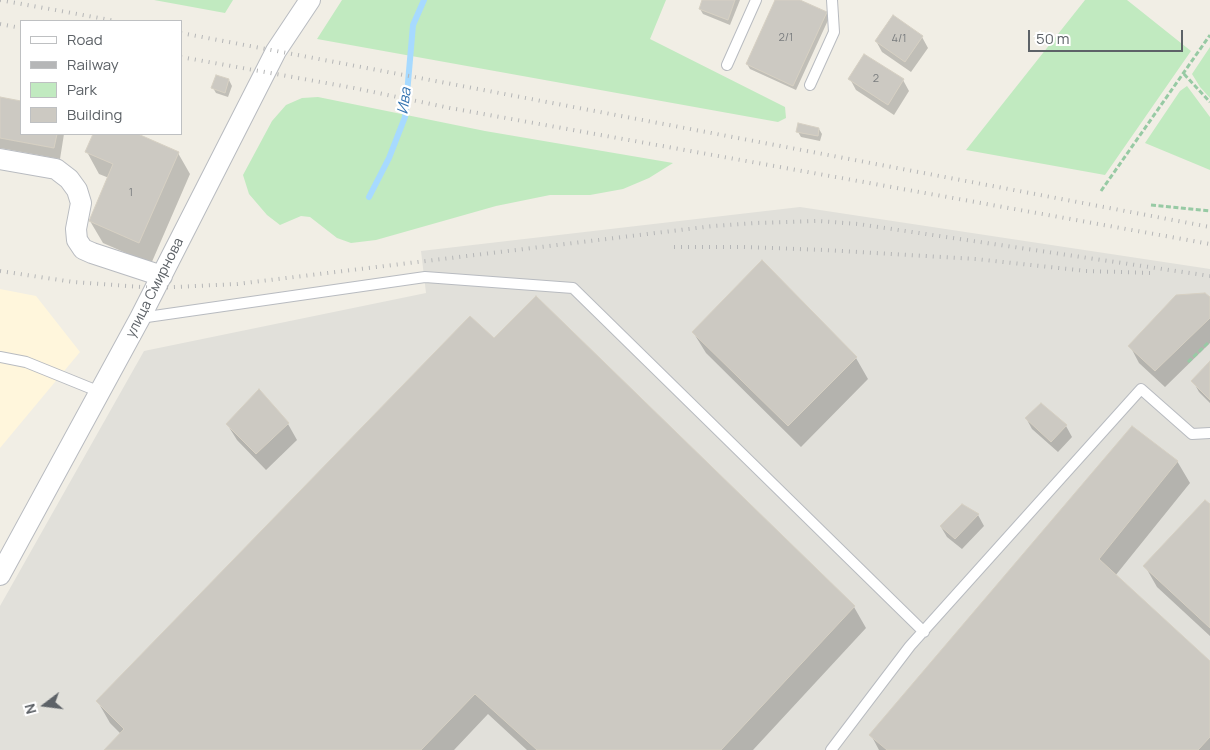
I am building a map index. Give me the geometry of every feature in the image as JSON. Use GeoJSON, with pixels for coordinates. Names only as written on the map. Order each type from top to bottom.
{"type":"FeatureCollection","features":[{"type":"Feature","properties":{"kind":"street","name":"улица Смирнова"},"geometry":{"type":"LineString","coordinates":[[0,575],[140,318],[268,65],[310,0]]}},
{"type":"Feature","properties":{"kind":"street"},"geometry":{"type":"LineString","coordinates":[[0,159],[56,169],[77,190],[81,203],[76,228],[78,240],[83,249],[162,276]]}},
{"type":"Feature","properties":{"kind":"lane"},"geometry":{"type":"LineString","coordinates":[[727,65],[756,0]]}},
{"type":"Feature","properties":{"kind":"lane"},"geometry":{"type":"LineString","coordinates":[[810,85],[834,32],[832,0]]}},
{"type":"Feature","properties":{"kind":"lane"},"geometry":{"type":"LineString","coordinates":[[140,318],[425,278],[573,288],[924,632]]}},
{"type":"Feature","properties":{"kind":"lane"},"geometry":{"type":"LineString","coordinates":[[0,357],[26,362],[100,392]]}},
{"type":"Feature","properties":{"kind":"lane"},"geometry":{"type":"LineString","coordinates":[[831,750],[910,646],[1141,389],[1192,434],[1210,433]]}},
{"type":"Feature","properties":{"kind":"path"},"geometry":{"type":"LineString","coordinates":[[1101,191],[1210,35]]}},
{"type":"Feature","properties":{"kind":"path"},"geometry":{"type":"LineString","coordinates":[[1184,74],[1210,102]]}},
{"type":"Feature","properties":{"kind":"path"},"geometry":{"type":"LineString","coordinates":[[1151,205],[1210,211]]}},
{"type":"Feature","properties":{"kind":"path"},"geometry":{"type":"LineString","coordinates":[[1188,362],[1210,341]]}},
{"type":"Feature","properties":{"kind":"shaded area"},"geometry":{"type":"Polygon","coordinates":[[[800,207],[1210,269],[1210,750],[0,750],[0,606],[144,351],[426,293],[421,251],[800,207]]]}},
{"type":"Feature","properties":{"kind":"shaded area"},"geometry":{"type":"Polygon","coordinates":[[[0,289],[36,296],[80,352],[0,448],[0,289]]]}},
{"type":"Feature","properties":{"kind":"green space"},"geometry":{"type":"Polygon","coordinates":[[[154,0],[233,0],[225,13],[154,0]]]}},
{"type":"Feature","properties":{"kind":"green space"},"geometry":{"type":"Polygon","coordinates":[[[342,0],[666,0],[650,39],[785,107],[786,118],[778,122],[317,39],[342,0]]]}},
{"type":"Feature","properties":{"kind":"green space"},"geometry":{"type":"Polygon","coordinates":[[[1085,0],[1127,0],[1191,51],[1105,175],[966,150],[1085,0]]]}},
{"type":"Feature","properties":{"kind":"green space"},"geometry":{"type":"Polygon","coordinates":[[[1210,47],[1210,98],[1192,74],[1210,47]]]}},
{"type":"Feature","properties":{"kind":"green space"},"geometry":{"type":"Polygon","coordinates":[[[1187,86],[1210,117],[1210,170],[1145,143],[1180,91],[1187,86]]]}},
{"type":"Feature","properties":{"kind":"green space"},"geometry":{"type":"Polygon","coordinates":[[[318,97],[485,131],[673,163],[649,178],[623,189],[590,195],[550,195],[496,206],[376,240],[351,243],[337,238],[310,217],[301,216],[280,225],[267,215],[249,194],[243,175],[272,121],[286,105],[302,98],[318,97]]]}},
{"type":"Feature","properties":{"kind":"building"},"geometry":{"type":"Polygon","coordinates":[[[702,0],[735,0],[728,20],[699,9],[702,0]]]}},
{"type":"Feature","properties":{"kind":"building"},"geometry":{"type":"Polygon","coordinates":[[[775,0],[800,0],[827,12],[793,86],[746,64],[775,0]]]}},
{"type":"Feature","properties":{"kind":"building"},"geometry":{"type":"Polygon","coordinates":[[[893,15],[923,36],[905,62],[875,41],[893,15]]]}},
{"type":"Feature","properties":{"kind":"building"},"geometry":{"type":"Polygon","coordinates":[[[864,54],[904,79],[888,105],[848,79],[864,54]]]}},
{"type":"Feature","properties":{"kind":"building"},"geometry":{"type":"Polygon","coordinates":[[[216,75],[229,79],[225,93],[211,88],[216,75]]]}},
{"type":"Feature","properties":{"kind":"building"},"geometry":{"type":"Polygon","coordinates":[[[0,97],[20,101],[20,135],[57,135],[54,148],[0,138],[0,97]]]}},
{"type":"Feature","properties":{"kind":"building"},"geometry":{"type":"Polygon","coordinates":[[[798,123],[819,128],[818,136],[796,132],[798,123]]]}},
{"type":"Feature","properties":{"kind":"building"},"geometry":{"type":"Polygon","coordinates":[[[93,135],[140,135],[179,152],[139,243],[89,221],[113,164],[85,152],[93,135]]]}},
{"type":"Feature","properties":{"kind":"building"},"geometry":{"type":"Polygon","coordinates":[[[762,260],[857,357],[788,426],[692,332],[762,260]]]}},
{"type":"Feature","properties":{"kind":"building"},"geometry":{"type":"Polygon","coordinates":[[[1205,293],[1210,297],[1210,318],[1155,371],[1128,346],[1176,295],[1205,293]]]}},
{"type":"Feature","properties":{"kind":"building"},"geometry":{"type":"Polygon","coordinates":[[[536,296],[855,606],[721,750],[537,750],[475,694],[421,750],[104,750],[124,729],[96,701],[470,316],[494,338],[536,296]]]}},
{"type":"Feature","properties":{"kind":"building"},"geometry":{"type":"Polygon","coordinates":[[[1210,361],[1210,400],[1191,381],[1210,361]]]}},
{"type":"Feature","properties":{"kind":"building"},"geometry":{"type":"Polygon","coordinates":[[[259,389],[289,423],[256,454],[226,424],[259,389]]]}},
{"type":"Feature","properties":{"kind":"building"},"geometry":{"type":"Polygon","coordinates":[[[1041,403],[1067,425],[1051,442],[1025,418],[1041,403]]]}},
{"type":"Feature","properties":{"kind":"building"},"geometry":{"type":"Polygon","coordinates":[[[1132,426],[1178,461],[1099,559],[1210,661],[1210,737],[1198,750],[887,750],[869,735],[1132,426]]]}},
{"type":"Feature","properties":{"kind":"building"},"geometry":{"type":"Polygon","coordinates":[[[1205,500],[1210,504],[1210,628],[1143,566],[1205,500]]]}},
{"type":"Feature","properties":{"kind":"building"},"geometry":{"type":"Polygon","coordinates":[[[962,504],[979,514],[955,539],[940,526],[962,504]]]}},
{"type":"Feature","properties":{"kind":"waterway","name":"Ива"},"geometry":{"type":"LineString","coordinates":[[369,197],[389,158],[405,117],[413,25],[424,0]]}},
{"type":"Feature","properties":{"kind":"railway"},"geometry":{"type":"LineString","coordinates":[[0,0],[110,20]]}},
{"type":"Feature","properties":{"kind":"railway"},"geometry":{"type":"LineString","coordinates":[[0,24],[20,28]]}},
{"type":"Feature","properties":{"kind":"railway"},"geometry":{"type":"LineString","coordinates":[[182,33],[1210,227]]}},
{"type":"Feature","properties":{"kind":"railway"},"geometry":{"type":"LineString","coordinates":[[182,57],[354,88],[450,108],[1210,244]]}},
{"type":"Feature","properties":{"kind":"railway"},"geometry":{"type":"LineString","coordinates":[[0,271],[73,282],[155,288],[237,284],[713,226],[818,221],[858,224],[1210,276]]}},
{"type":"Feature","properties":{"kind":"railway"},"geometry":{"type":"LineString","coordinates":[[674,247],[825,250],[976,259],[1086,271],[1153,273]]}}]}
